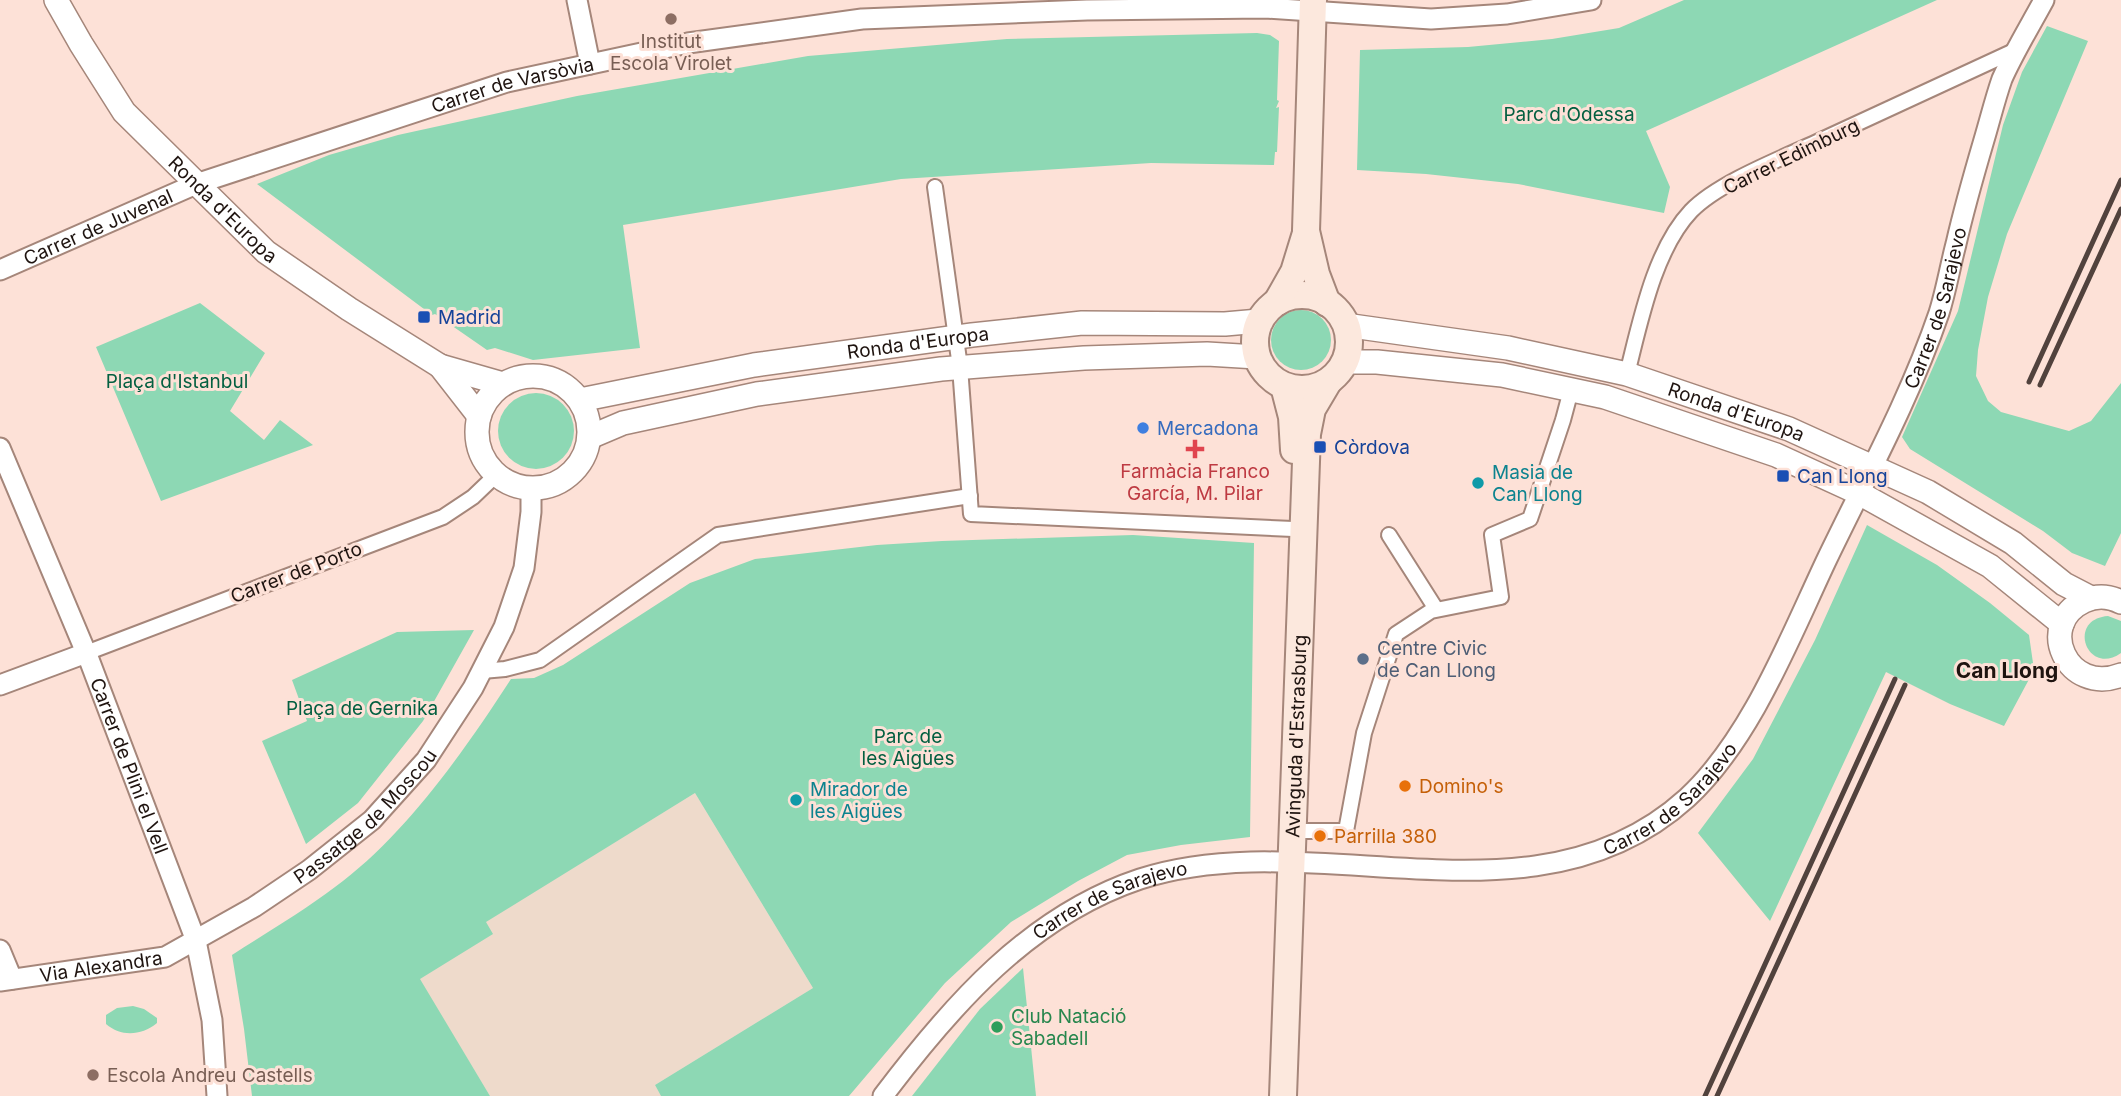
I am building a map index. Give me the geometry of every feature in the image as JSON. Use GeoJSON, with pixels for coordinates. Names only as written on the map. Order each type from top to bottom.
{"type":"FeatureCollection","features":[{"type":"Feature","properties":{"kind":"main road"},"geometry":{"type":"LineString","coordinates":[[1268,312],[1287,297],[1302,295],[1319,298],[1327,303],[1340,316],[1349,335],[1349,347],[1336,372],[1306,390],[1284,386],[1264,371],[1257,357],[1254,340],[1268,312],[1294,272],[1306,231],[1313,5]]}},
{"type":"Feature","properties":{"kind":"main road"},"geometry":{"type":"LineString","coordinates":[[1306,231],[1316,274],[1327,303]]}},
{"type":"Feature","properties":{"kind":"main road","name":"Avinguda d'Estrasburg"},"geometry":{"type":"LineString","coordinates":[[1283,1096],[1289,918],[1286,863],[1292,831],[1307,435],[1312,410],[1336,372]]}},
{"type":"Feature","properties":{"kind":"main road","name":"Avinguda d'Estrasburg"},"geometry":{"type":"LineString","coordinates":[[1272,1096],[1286,863],[1293,529],[1294,442],[1292,417],[1284,386]]}},
{"type":"Feature","properties":{"kind":"street","name":"Ronda d'Europa"},"geometry":{"type":"LineString","coordinates":[[56,0],[124,112],[266,252],[349,309],[440,366],[503,384],[519,377],[536,376],[561,383],[580,400],[754,365],[956,337],[1082,323],[1225,324],[1268,312]]}},
{"type":"Feature","properties":{"kind":"street"},"geometry":{"type":"LineString","coordinates":[[577,0],[590,64]]}},
{"type":"Feature","properties":{"kind":"street","name":"Carrer de Varsòvia"},"geometry":{"type":"LineString","coordinates":[[196,184],[507,82],[688,43],[861,10],[1087,10],[1313,5],[1431,19],[1507,14],[1591,0]]}},
{"type":"Feature","properties":{"kind":"street","name":"Carrer de Sarajevo"},"geometry":{"type":"LineString","coordinates":[[883,1096],[912,1057],[966,995],[1017,948],[1063,916],[1141,879],[1219,863],[1497,871],[1584,857],[1645,828],[1686,799],[1726,756],[1766,685],[1911,383],[1940,310],[1963,215],[2001,81],[2045,0]]}},
{"type":"Feature","properties":{"kind":"street","name":"Carrer Edimburg"},"geometry":{"type":"LineString","coordinates":[[1627,374],[1653,283],[1668,243],[1690,212],[1708,198],[1756,170],[2016,50]]}},
{"type":"Feature","properties":{"kind":"street","name":"Carrer de Juvenal"},"geometry":{"type":"LineString","coordinates":[[0,270],[196,184]]}},
{"type":"Feature","properties":{"kind":"street"},"geometry":{"type":"LineString","coordinates":[[934,187],[960,367],[971,514],[1293,529]]}},
{"type":"Feature","properties":{"kind":"street","name":"Ronda d'Europa"},"geometry":{"type":"LineString","coordinates":[[1345,325],[1508,348],[1627,374],[1790,429],[1928,492],[2013,543],[2064,584],[2091,598],[2102,596],[2121,602]]}},
{"type":"Feature","properties":{"kind":"street","name":"Ronda d'Europa"},"geometry":{"type":"LineString","coordinates":[[590,436],[623,423],[757,394],[960,367],[1084,358],[1207,354],[1257,357]]}},
{"type":"Feature","properties":{"kind":"street","name":"Ronda d'Europa"},"geometry":{"type":"LineString","coordinates":[[1336,372],[1377,362],[1502,375],[1617,400],[1776,455],[1859,493],[1990,566],[2062,624]]}},
{"type":"Feature","properties":{"kind":"street","name":"Ronda d'Europa"},"geometry":{"type":"LineString","coordinates":[[440,366],[479,416]]}},
{"type":"Feature","properties":{"kind":"street"},"geometry":{"type":"LineString","coordinates":[[503,384],[493,393],[479,416],[479,448],[485,463],[496,475],[512,485],[531,489],[548,487],[564,480],[581,461],[590,436],[588,417],[580,400]]}},
{"type":"Feature","properties":{"kind":"street"},"geometry":{"type":"LineString","coordinates":[[1292,831],[1346,831],[1364,733],[1396,634],[1436,610],[1501,597],[1492,535],[1530,519],[1571,390]]}},
{"type":"Feature","properties":{"kind":"street","name":"Carrer de Plini el Vell"},"geometry":{"type":"LineString","coordinates":[[0,448],[86,653],[196,941],[212,1020],[217,1096]]}},
{"type":"Feature","properties":{"kind":"street","name":"Carrer de Porto"},"geometry":{"type":"LineString","coordinates":[[86,653],[443,517],[473,497],[496,475]]}},
{"type":"Feature","properties":{"kind":"street","name":"Passatge de Moscou"},"geometry":{"type":"LineString","coordinates":[[196,941],[309,870],[372,820],[426,760],[482,671],[504,627],[524,569],[531,489]]}},
{"type":"Feature","properties":{"kind":"street"},"geometry":{"type":"LineString","coordinates":[[482,671],[505,669],[540,660],[718,535],[970,496]]}},
{"type":"Feature","properties":{"kind":"street"},"geometry":{"type":"LineString","coordinates":[[1389,535],[1436,610]]}},
{"type":"Feature","properties":{"kind":"street"},"geometry":{"type":"LineString","coordinates":[[2091,598],[2079,603],[2069,612],[2062,624],[2061,649],[2075,671],[2086,677],[2098,680],[2118,678]]}},
{"type":"Feature","properties":{"kind":"street"},"geometry":{"type":"LineString","coordinates":[[0,685],[86,653]]}},
{"type":"Feature","properties":{"kind":"street","name":"Via Alexandra"},"geometry":{"type":"LineString","coordinates":[[6,980],[165,957],[196,941]]}},
{"type":"Feature","properties":{"kind":"street"},"geometry":{"type":"LineString","coordinates":[[0,950],[6,980]]}},
{"type":"Feature","properties":{"kind":"shaded area"},"geometry":{"type":"Polygon","coordinates":[[[695,793],[813,988],[655,1085],[661,1096],[490,1096],[419,979],[492,934],[485,922],[695,793]]]}},
{"type":"Feature","properties":{"kind":"green space","name":"Parc d'Odessa"},"geometry":{"type":"Polygon","coordinates":[[[1684,0],[1937,0],[1646,131],[1670,187],[1664,213],[1518,184],[1357,170],[1360,50],[1468,47],[1552,39],[1619,28],[1684,0]]]}},
{"type":"Feature","properties":{"kind":"green space"},"geometry":{"type":"Polygon","coordinates":[[[2047,26],[2088,41],[2007,234],[1988,297],[1976,376],[1988,401],[2001,412],[2069,431],[2091,421],[2121,383],[2121,533],[2105,566],[2072,553],[2043,531],[1910,449],[1902,437],[1958,311],[2003,125],[2022,72],[2047,26]]]}},
{"type":"Feature","properties":{"kind":"green space"},"geometry":{"type":"Polygon","coordinates":[[[1257,33],[1270,35],[1279,41],[1279,101],[1276,108],[1279,107],[1274,165],[1151,163],[901,179],[623,225],[640,348],[533,360],[495,348],[487,350],[435,314],[432,315],[257,184],[329,155],[398,135],[577,96],[808,56],[1007,39],[1257,33]]]}},
{"type":"Feature","properties":{"kind":"green space","name":"Plaça d'Istanbul"},"geometry":{"type":"Polygon","coordinates":[[[200,303],[265,353],[230,411],[264,440],[280,420],[313,445],[161,501],[96,347],[200,303]]]}},
{"type":"Feature","properties":{"kind":"green space"},"geometry":{"type":"Polygon","coordinates":[[[1295,310],[1307,310],[1326,323],[1331,340],[1329,352],[1318,365],[1307,370],[1295,370],[1276,357],[1271,346],[1271,334],[1284,315],[1295,310]]]}},
{"type":"Feature","properties":{"kind":"green space"},"geometry":{"type":"Polygon","coordinates":[[[544,393],[557,399],[568,410],[574,423],[572,446],[557,463],[544,469],[528,469],[515,463],[500,446],[498,423],[504,410],[521,395],[544,393]]]}},
{"type":"Feature","properties":{"kind":"green space"},"geometry":{"type":"Polygon","coordinates":[[[1867,525],[1937,565],[2029,635],[2034,670],[2004,726],[1950,704],[1886,672],[1770,921],[1698,833],[1753,759],[1815,640],[1867,525]]]}},
{"type":"Feature","properties":{"kind":"green space","name":"Parc de les Aigües"},"geometry":{"type":"Polygon","coordinates":[[[1133,535],[1254,543],[1250,837],[1127,855],[1011,922],[945,983],[849,1096],[661,1096],[655,1085],[813,988],[695,793],[486,922],[493,934],[420,979],[490,1096],[252,1096],[232,955],[322,896],[360,867],[385,843],[432,791],[511,679],[534,678],[563,665],[690,583],[755,559],[877,545],[1133,535]]]}},
{"type":"Feature","properties":{"kind":"green space"},"geometry":{"type":"Polygon","coordinates":[[[2108,616],[2121,621],[2121,653],[2109,658],[2099,658],[2091,653],[2086,645],[2085,635],[2088,626],[2095,619],[2108,616]]]}},
{"type":"Feature","properties":{"kind":"green space","name":"Plaça de Gernika"},"geometry":{"type":"Polygon","coordinates":[[[474,630],[423,721],[358,803],[306,844],[262,741],[307,721],[292,680],[397,632],[474,630]]]}},
{"type":"Feature","properties":{"kind":"green space","name":"Club Natació Sabadell"},"geometry":{"type":"Polygon","coordinates":[[[1023,968],[1036,1096],[912,1096],[980,1009],[1023,968]]]}},
{"type":"Feature","properties":{"kind":"green space"},"geometry":{"type":"Polygon","coordinates":[[[133,1006],[144,1009],[157,1018],[157,1023],[131,1033],[118,1031],[106,1024],[106,1015],[117,1008],[133,1006]]]}},
{"type":"Feature","properties":{"kind":"railway"},"geometry":{"type":"LineString","coordinates":[[2029,382],[2121,180]]}},
{"type":"Feature","properties":{"kind":"railway"},"geometry":{"type":"LineString","coordinates":[[2040,385],[2121,209]]}},
{"type":"Feature","properties":{"kind":"railway"},"geometry":{"type":"LineString","coordinates":[[1705,1096],[1895,679]]}},
{"type":"Feature","properties":{"kind":"railway"},"geometry":{"type":"LineString","coordinates":[[1717,1096],[1905,685]]}},
{"type":"Feature","properties":{"kind":"place","name":"Institut Escola Virolet"},"geometry":{"type":"Point","coordinates":[671,19]}},
{"type":"Feature","properties":{"kind":"place","name":"Madrid"},"geometry":{"type":"Point","coordinates":[424,317]}},
{"type":"Feature","properties":{"kind":"place","name":"Mercadona"},"geometry":{"type":"Point","coordinates":[1143,428]}},
{"type":"Feature","properties":{"kind":"place","name":"Còrdova"},"geometry":{"type":"Point","coordinates":[1320,447]}},
{"type":"Feature","properties":{"kind":"place","name":"Farmàcia Franco García, M. Pilar"},"geometry":{"type":"Point","coordinates":[1195,449]}},
{"type":"Feature","properties":{"kind":"place","name":"Can Llong"},"geometry":{"type":"Point","coordinates":[1783,476]}},
{"type":"Feature","properties":{"kind":"place","name":"Masia de Can Llong"},"geometry":{"type":"Point","coordinates":[1478,483]}},
{"type":"Feature","properties":{"kind":"place","name":"Centre Civic de Can Llong"},"geometry":{"type":"Point","coordinates":[1363,659]}},
{"type":"Feature","properties":{"kind":"place","name":"Domino's"},"geometry":{"type":"Point","coordinates":[1405,786]}},
{"type":"Feature","properties":{"kind":"place","name":"Mirador de les Aigües"},"geometry":{"type":"Point","coordinates":[796,800]}},
{"type":"Feature","properties":{"kind":"place","name":"Parrilla 380"},"geometry":{"type":"Point","coordinates":[1320,836]}},
{"type":"Feature","properties":{"kind":"place","name":"Club Natació Sabadell"},"geometry":{"type":"Point","coordinates":[997,1027]}},
{"type":"Feature","properties":{"kind":"place","name":"Escola Andreu Castells"},"geometry":{"type":"Point","coordinates":[93,1075]}},
{"type":"Feature","properties":{"kind":"district","name":"Can Llong"},"geometry":{"type":"Point","coordinates":[2007,671]}}]}
